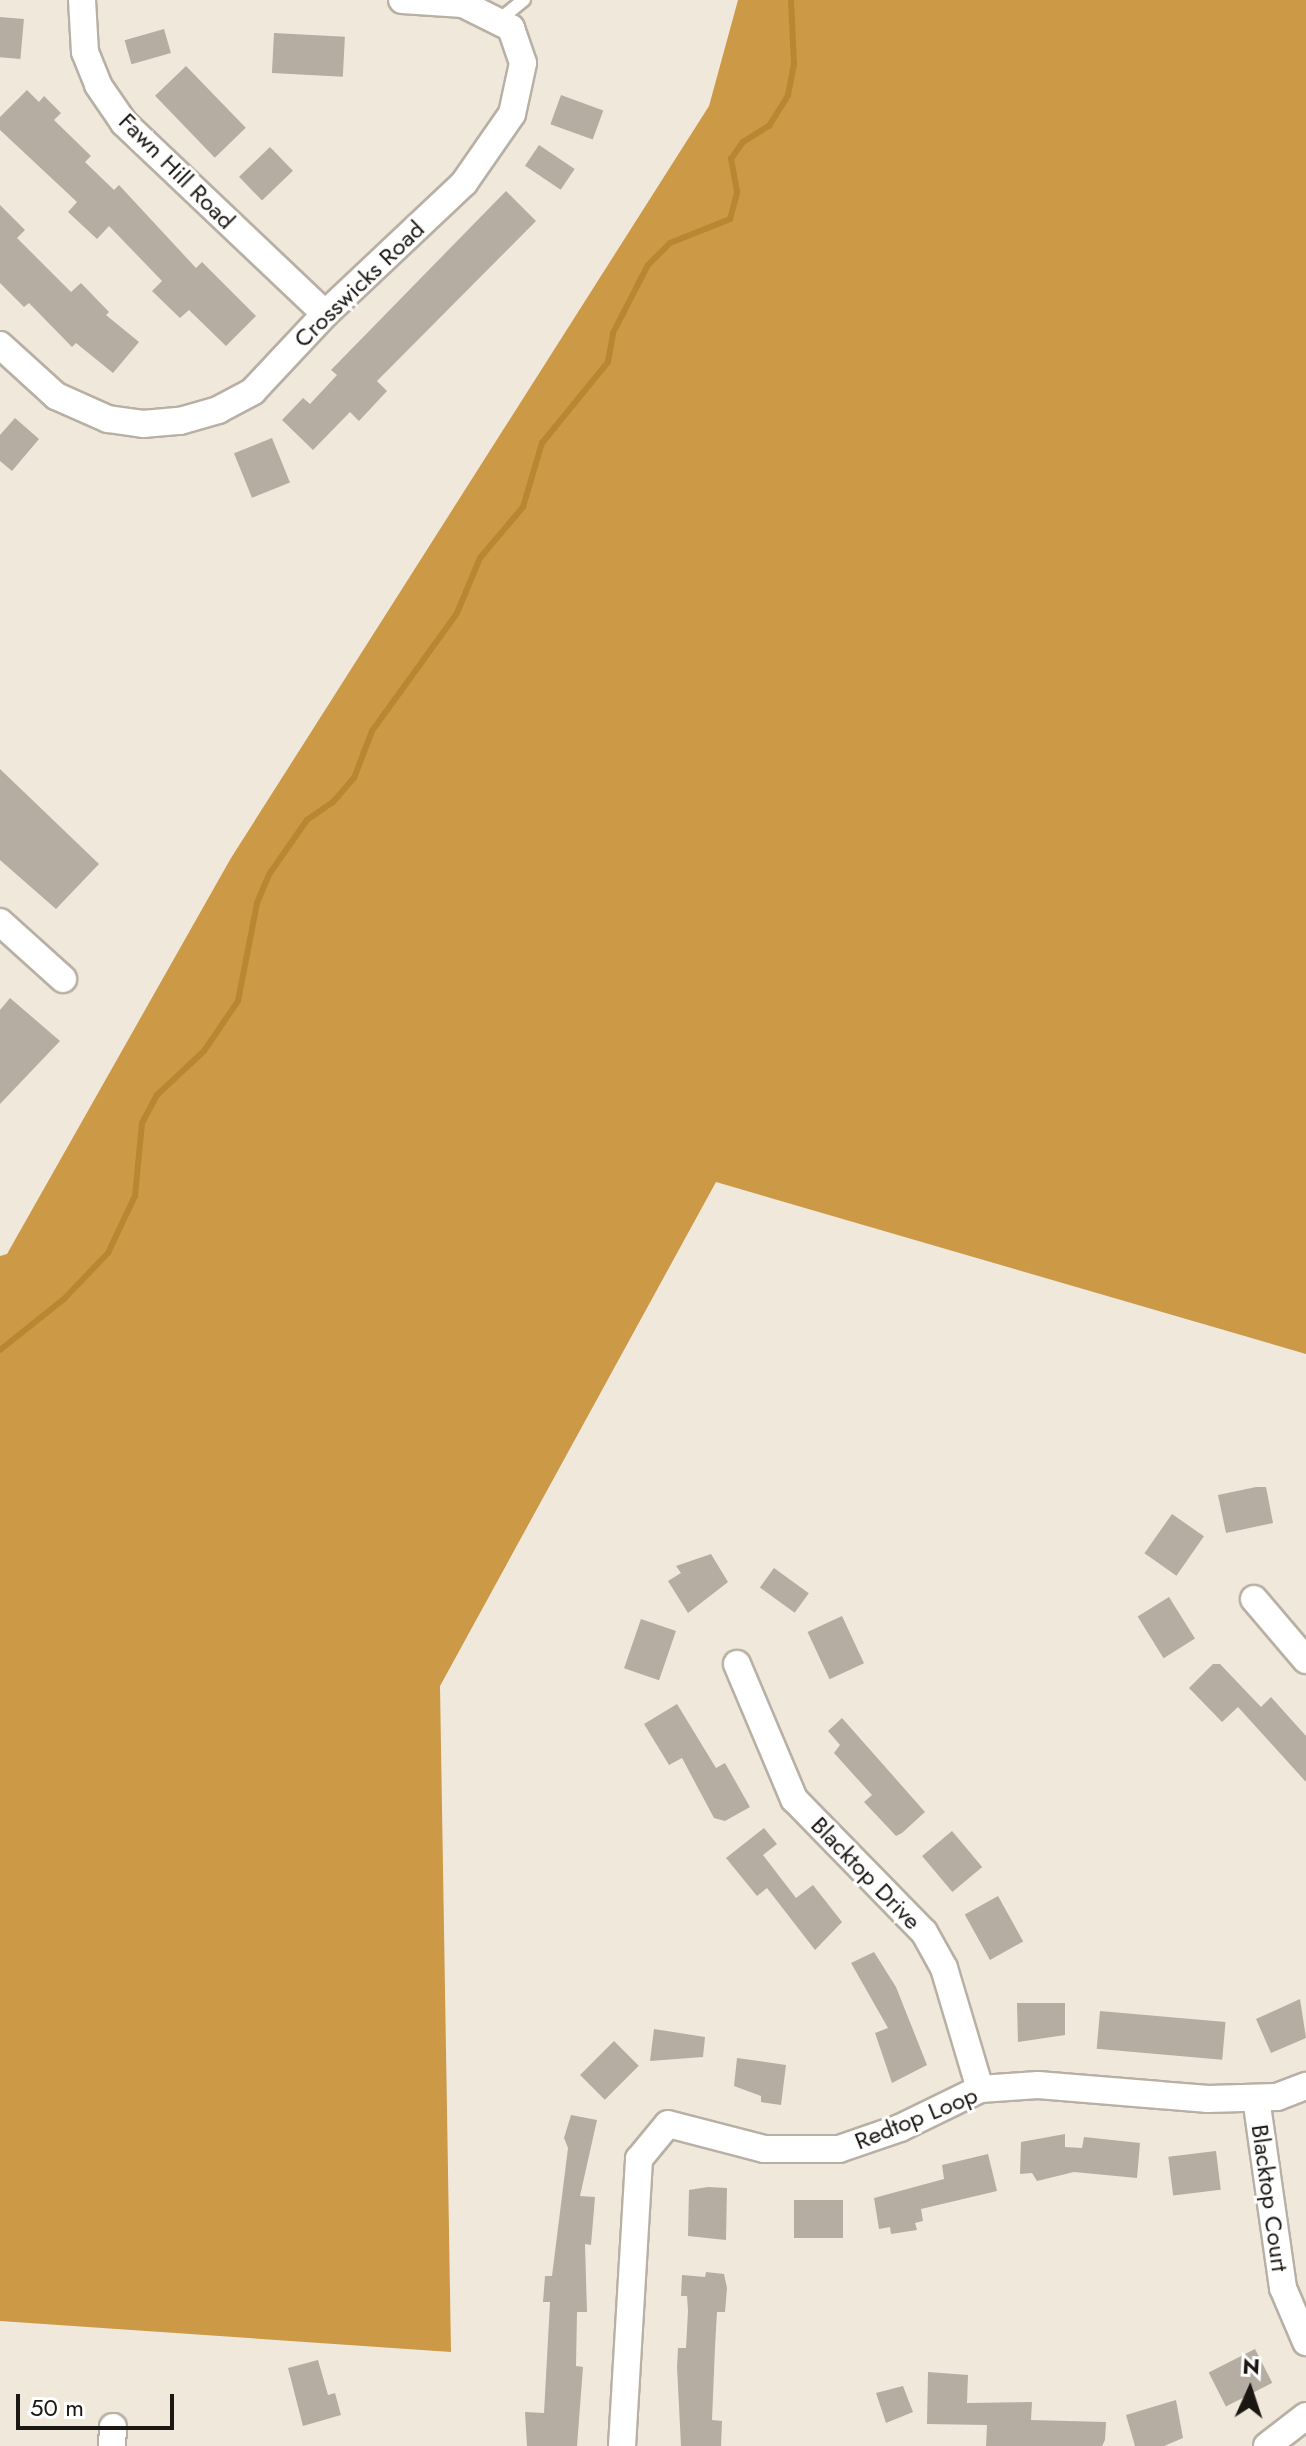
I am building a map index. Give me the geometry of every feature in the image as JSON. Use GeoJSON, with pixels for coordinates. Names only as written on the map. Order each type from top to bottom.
{"type":"FeatureCollection","features":[{"type":"Feature","properties":{"kind":"street","name":"Fawn Hill Road"},"geometry":{"type":"LineString","coordinates":[[82,0],[85,52],[98,85],[124,123],[325,314]]}},
{"type":"Feature","properties":{"kind":"street"},"geometry":{"type":"LineString","coordinates":[[402,0],[463,4],[499,20]]}},
{"type":"Feature","properties":{"kind":"street","name":"Crosswicks Road"},"geometry":{"type":"LineString","coordinates":[[0,345],[56,396],[84,412],[143,424],[168,422],[218,410],[253,391],[325,314],[464,183],[499,138],[523,84],[523,63],[519,41],[499,20]]}},
{"type":"Feature","properties":{"kind":"street"},"geometry":{"type":"LineString","coordinates":[[5,937],[63,979]]}},
{"type":"Feature","properties":{"kind":"street"},"geometry":{"type":"LineString","coordinates":[[1254,1599],[1306,1660]]}},
{"type":"Feature","properties":{"kind":"street","name":"Blacktop Drive"},"geometry":{"type":"LineString","coordinates":[[737,1664],[794,1799],[924,1932],[944,1968],[980,2089]]}},
{"type":"Feature","properties":{"kind":"street","name":"Redtop Loop"},"geometry":{"type":"LineString","coordinates":[[622,2446],[639,2159],[668,2124],[764,2149],[839,2149],[900,2128],[980,2089],[1038,2085],[1208,2099],[1277,2097],[1306,2086]]}},
{"type":"Feature","properties":{"kind":"street","name":"Blacktop Court"},"geometry":{"type":"LineString","coordinates":[[1256,2098],[1283,2288],[1306,2342]]}},
{"type":"Feature","properties":{"kind":"street"},"geometry":{"type":"LineString","coordinates":[[1267,2446],[1306,2416]]}},
{"type":"Feature","properties":{"kind":"lane"},"geometry":{"type":"LineString","coordinates":[[499,20],[524,0]]}},
{"type":"Feature","properties":{"kind":"shaded area"},"geometry":{"type":"Polygon","coordinates":[[[738,0],[1306,0],[1306,1354],[716,1182],[440,1686],[451,2352],[0,2321],[0,1256],[7,1254],[231,858],[709,106],[738,0]]]}},
{"type":"Feature","properties":{"kind":"building"},"geometry":{"type":"Polygon","coordinates":[[[0,17],[24,19],[20,59],[0,57],[0,17]]]}},
{"type":"Feature","properties":{"kind":"building"},"geometry":{"type":"Polygon","coordinates":[[[164,29],[171,53],[131,64],[125,40],[164,29]]]}},
{"type":"Feature","properties":{"kind":"building"},"geometry":{"type":"Polygon","coordinates":[[[274,33],[345,37],[343,77],[272,73],[274,33]]]}},
{"type":"Feature","properties":{"kind":"building"},"geometry":{"type":"Polygon","coordinates":[[[186,66],[246,128],[215,158],[155,96],[186,66]]]}},
{"type":"Feature","properties":{"kind":"building"},"geometry":{"type":"Polygon","coordinates":[[[27,90],[39,102],[44,96],[61,113],[54,120],[91,156],[85,162],[114,190],[119,185],[196,268],[202,262],[256,316],[226,346],[189,310],[180,318],[152,291],[162,281],[109,226],[97,239],[68,212],[77,202],[0,130],[0,117],[27,90]]]}},
{"type":"Feature","properties":{"kind":"building"},"geometry":{"type":"Polygon","coordinates":[[[561,95],[603,110],[593,140],[550,124],[561,95]]]}},
{"type":"Feature","properties":{"kind":"building"},"geometry":{"type":"Polygon","coordinates":[[[539,145],[575,169],[561,190],[525,166],[539,145]]]}},
{"type":"Feature","properties":{"kind":"building"},"geometry":{"type":"Polygon","coordinates":[[[270,147],[293,171],[262,201],[239,177],[270,147]]]}},
{"type":"Feature","properties":{"kind":"building"},"geometry":{"type":"Polygon","coordinates":[[[506,191],[536,221],[377,381],[387,391],[359,421],[350,412],[313,450],[282,420],[303,398],[310,404],[337,375],[331,370],[506,191]]]}},
{"type":"Feature","properties":{"kind":"building"},"geometry":{"type":"Polygon","coordinates":[[[0,205],[25,230],[17,238],[71,292],[81,283],[109,312],[106,315],[139,342],[113,373],[76,343],[72,347],[29,303],[24,307],[0,283],[0,205]]]}},
{"type":"Feature","properties":{"kind":"building"},"geometry":{"type":"Polygon","coordinates":[[[15,418],[39,439],[12,471],[0,461],[0,435],[15,418]]]}},
{"type":"Feature","properties":{"kind":"building"},"geometry":{"type":"Polygon","coordinates":[[[272,438],[290,483],[252,498],[234,453],[272,438]]]}},
{"type":"Feature","properties":{"kind":"building"},"geometry":{"type":"Polygon","coordinates":[[[0,769],[99,864],[56,909],[0,860],[0,769]]]}},
{"type":"Feature","properties":{"kind":"building"},"geometry":{"type":"Polygon","coordinates":[[[10,998],[60,1041],[0,1104],[0,1010],[10,998]]]}},
{"type":"Feature","properties":{"kind":"building"},"geometry":{"type":"Polygon","coordinates":[[[1266,1487],[1273,1523],[1226,1533],[1218,1495],[1266,1487]]]}},
{"type":"Feature","properties":{"kind":"building"},"geometry":{"type":"Polygon","coordinates":[[[1172,1514],[1204,1536],[1176,1576],[1144,1553],[1172,1514]]]}},
{"type":"Feature","properties":{"kind":"building"},"geometry":{"type":"Polygon","coordinates":[[[711,1554],[728,1582],[688,1613],[668,1581],[681,1573],[676,1566],[711,1554]]]}},
{"type":"Feature","properties":{"kind":"building"},"geometry":{"type":"Polygon","coordinates":[[[774,1568],[809,1593],[795,1613],[760,1587],[774,1568]]]}},
{"type":"Feature","properties":{"kind":"building"},"geometry":{"type":"Polygon","coordinates":[[[1169,1597],[1195,1639],[1164,1658],[1138,1617],[1169,1597]]]}},
{"type":"Feature","properties":{"kind":"building"},"geometry":{"type":"Polygon","coordinates":[[[842,1616],[864,1663],[830,1679],[808,1632],[842,1616]]]}},
{"type":"Feature","properties":{"kind":"building"},"geometry":{"type":"Polygon","coordinates":[[[641,1619],[676,1631],[659,1680],[624,1668],[641,1619]]]}},
{"type":"Feature","properties":{"kind":"building"},"geometry":{"type":"Polygon","coordinates":[[[1213,1664],[1220,1664],[1261,1707],[1271,1697],[1306,1736],[1306,1782],[1238,1707],[1222,1722],[1189,1688],[1213,1664]]]}},
{"type":"Feature","properties":{"kind":"building"},"geometry":{"type":"Polygon","coordinates":[[[677,1704],[716,1768],[725,1763],[750,1807],[725,1821],[714,1818],[682,1758],[669,1765],[644,1724],[677,1704]]]}},
{"type":"Feature","properties":{"kind":"building"},"geometry":{"type":"Polygon","coordinates":[[[842,1718],[925,1812],[896,1836],[864,1802],[872,1795],[834,1753],[840,1745],[828,1731],[842,1718]]]}},
{"type":"Feature","properties":{"kind":"building"},"geometry":{"type":"Polygon","coordinates":[[[764,1828],[777,1844],[763,1855],[796,1898],[813,1885],[842,1922],[815,1950],[767,1888],[757,1896],[726,1858],[764,1828]]]}},
{"type":"Feature","properties":{"kind":"building"},"geometry":{"type":"Polygon","coordinates":[[[952,1831],[982,1867],[952,1892],[922,1856],[952,1831]]]}},
{"type":"Feature","properties":{"kind":"building"},"geometry":{"type":"Polygon","coordinates":[[[998,1896],[1023,1941],[990,1960],[965,1914],[998,1896]]]}},
{"type":"Feature","properties":{"kind":"building"},"geometry":{"type":"Polygon","coordinates":[[[874,1952],[896,1987],[927,2065],[892,2083],[875,2033],[888,2028],[851,1963],[874,1952]]]}},
{"type":"Feature","properties":{"kind":"building"},"geometry":{"type":"Polygon","coordinates":[[[1300,1999],[1306,2038],[1271,2053],[1256,2019],[1300,1999]]]}},
{"type":"Feature","properties":{"kind":"building"},"geometry":{"type":"Polygon","coordinates":[[[1017,2003],[1065,2003],[1065,2035],[1018,2042],[1017,2003]]]}},
{"type":"Feature","properties":{"kind":"building"},"geometry":{"type":"Polygon","coordinates":[[[1100,2011],[1226,2022],[1222,2060],[1097,2049],[1100,2011]]]}},
{"type":"Feature","properties":{"kind":"building"},"geometry":{"type":"Polygon","coordinates":[[[654,2029],[705,2037],[703,2057],[650,2061],[654,2029]]]}},
{"type":"Feature","properties":{"kind":"building"},"geometry":{"type":"Polygon","coordinates":[[[614,2041],[639,2066],[605,2100],[580,2075],[614,2041]]]}},
{"type":"Feature","properties":{"kind":"building"},"geometry":{"type":"Polygon","coordinates":[[[737,2058],[786,2065],[781,2105],[761,2102],[761,2096],[734,2086],[737,2058]]]}},
{"type":"Feature","properties":{"kind":"building"},"geometry":{"type":"Polygon","coordinates":[[[571,2115],[597,2120],[580,2196],[595,2197],[591,2245],[585,2244],[587,2312],[577,2312],[576,2366],[583,2367],[577,2446],[527,2446],[525,2412],[544,2413],[550,2302],[543,2302],[545,2276],[552,2276],[568,2148],[564,2138],[571,2115]]]}},
{"type":"Feature","properties":{"kind":"building"},"geometry":{"type":"Polygon","coordinates":[[[1065,2134],[1065,2147],[1082,2148],[1084,2137],[1140,2143],[1137,2178],[1074,2172],[1037,2181],[1032,2173],[1020,2174],[1021,2142],[1065,2134]]]}},
{"type":"Feature","properties":{"kind":"building"},"geometry":{"type":"Polygon","coordinates":[[[1216,2151],[1221,2190],[1173,2196],[1168,2157],[1216,2151]]]}},
{"type":"Feature","properties":{"kind":"building"},"geometry":{"type":"Polygon","coordinates":[[[988,2154],[997,2191],[921,2209],[923,2221],[915,2223],[917,2230],[891,2234],[890,2227],[879,2229],[874,2198],[944,2179],[942,2165],[988,2154]]]}},
{"type":"Feature","properties":{"kind":"building"},"geometry":{"type":"Polygon","coordinates":[[[727,2188],[726,2240],[688,2236],[689,2190],[727,2188]]]}},
{"type":"Feature","properties":{"kind":"building"},"geometry":{"type":"Polygon","coordinates":[[[794,2200],[843,2200],[843,2238],[794,2238],[794,2200]]]}},
{"type":"Feature","properties":{"kind":"building"},"geometry":{"type":"Polygon","coordinates":[[[706,2272],[724,2274],[727,2288],[725,2312],[717,2312],[712,2420],[722,2421],[721,2446],[681,2446],[677,2367],[678,2348],[686,2348],[688,2311],[687,2296],[681,2296],[682,2275],[705,2277],[706,2272]]]}},
{"type":"Feature","properties":{"kind":"building"},"geometry":{"type":"Polygon","coordinates":[[[1255,2349],[1272,2383],[1226,2406],[1209,2373],[1255,2349]]]}},
{"type":"Feature","properties":{"kind":"building"},"geometry":{"type":"Polygon","coordinates":[[[318,2360],[328,2395],[335,2393],[341,2415],[303,2426],[288,2368],[318,2360]]]}},
{"type":"Feature","properties":{"kind":"building"},"geometry":{"type":"Polygon","coordinates":[[[928,2372],[968,2375],[967,2403],[1032,2402],[1031,2420],[1106,2422],[1105,2440],[1102,2446],[986,2446],[987,2425],[927,2424],[928,2372]]]}},
{"type":"Feature","properties":{"kind":"building"},"geometry":{"type":"Polygon","coordinates":[[[903,2386],[913,2412],[886,2423],[876,2393],[903,2386]]]}},
{"type":"Feature","properties":{"kind":"building"},"geometry":{"type":"Polygon","coordinates":[[[1176,2400],[1183,2438],[1164,2446],[1135,2446],[1126,2415],[1176,2400]]]}},
{"type":"Feature","properties":{"kind":"waterway"},"geometry":{"type":"LineString","coordinates":[[0,1350],[64,1299],[108,1253],[135,1196],[142,1123],[157,1095],[204,1051],[238,1001],[257,903],[270,873],[307,820],[333,802],[354,778],[372,731],[457,613],[480,558],[523,507],[542,443],[608,362],[613,333],[648,265],[670,243],[730,219],[737,192],[731,159],[743,142],[769,126],[788,95],[794,64],[791,0]]}}]}
